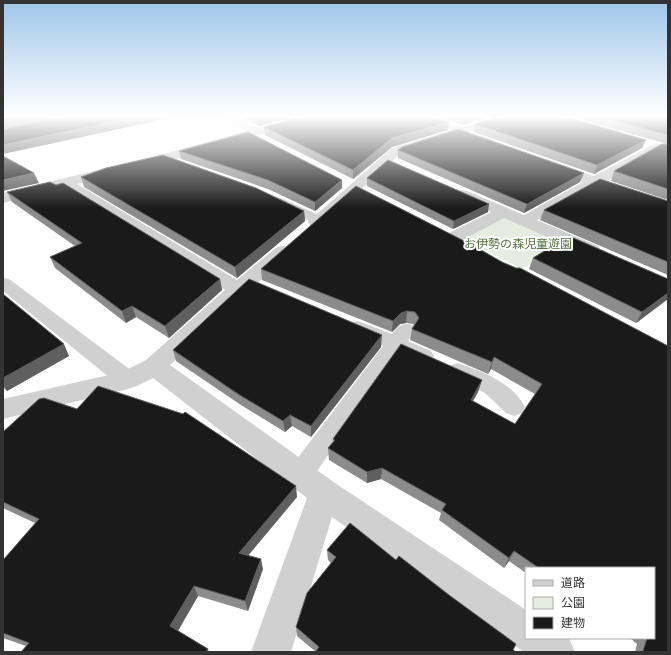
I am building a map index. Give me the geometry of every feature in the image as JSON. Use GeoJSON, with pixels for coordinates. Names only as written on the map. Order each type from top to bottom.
{"type":"FeatureCollection","features":[{"type":"Feature","properties":{"kind":"street"},"geometry":{"type":"LineString","coordinates":[[3,198],[205,147]]}},
{"type":"Feature","properties":{"kind":"street"},"geometry":{"type":"LineString","coordinates":[[3,409],[141,373],[355,187],[393,163],[396,151],[410,147]]}},
{"type":"Feature","properties":{"kind":"street"},"geometry":{"type":"LineString","coordinates":[[524,221],[596,181],[662,149]]}},
{"type":"Feature","properties":{"kind":"street"},"geometry":{"type":"LineString","coordinates":[[544,163],[668,207]]}},
{"type":"Feature","properties":{"kind":"street"},"geometry":{"type":"LineString","coordinates":[[65,183],[243,285]]}},
{"type":"Feature","properties":{"kind":"street"},"geometry":{"type":"LineString","coordinates":[[449,188],[603,255]]}},
{"type":"Feature","properties":{"kind":"street"},"geometry":{"type":"LineString","coordinates":[[453,238],[504,212]]}},
{"type":"Feature","properties":{"kind":"street"},"geometry":{"type":"LineString","coordinates":[[141,373],[312,484],[525,631]]}},
{"type":"Feature","properties":{"kind":"street"},"geometry":{"type":"LineString","coordinates":[[271,652],[312,484]]}},
{"type":"Feature","properties":{"kind":"street"},"geometry":{"type":"LineString","coordinates":[[536,639],[555,652]]}},
{"type":"Feature","properties":{"kind":"lane"},"geometry":{"type":"LineString","coordinates":[[164,158],[187,165]]}},
{"type":"Feature","properties":{"kind":"lane"},"geometry":{"type":"LineString","coordinates":[[270,196],[318,220]]}},
{"type":"Feature","properties":{"kind":"lane"},"geometry":{"type":"LineString","coordinates":[[3,283],[141,373]]}},
{"type":"Feature","properties":{"kind":"lane"},"geometry":{"type":"LineString","coordinates":[[243,285],[269,290]]}},
{"type":"Feature","properties":{"kind":"lane"},"geometry":{"type":"LineString","coordinates":[[339,319],[401,336],[441,364],[493,387],[514,407]]}},
{"type":"Feature","properties":{"kind":"lane"},"geometry":{"type":"LineString","coordinates":[[312,484],[401,336]]}},
{"type":"Feature","properties":{"kind":"green space","name":"お伊勢の森児童遊園"},"geometry":{"type":"Polygon","coordinates":[[[505,217],[565,243],[522,269],[462,238],[505,217]]]}},
{"type":"Feature","properties":{"kind":"building"},"geometry":{"type":"Polygon","coordinates":[[[195,147],[277,147],[342,180],[315,202],[268,180],[179,151],[195,147]]]}},
{"type":"Feature","properties":{"kind":"building"},"geometry":{"type":"Polygon","coordinates":[[[304,147],[382,147],[353,170],[304,147]]]}},
{"type":"Feature","properties":{"kind":"building"},"geometry":{"type":"Polygon","coordinates":[[[402,147],[508,147],[584,173],[527,204],[398,150],[402,147]]]}},
{"type":"Feature","properties":{"kind":"building"},"geometry":{"type":"Polygon","coordinates":[[[542,147],[633,147],[597,165],[542,147]]]}},
{"type":"Feature","properties":{"kind":"building"},"geometry":{"type":"Polygon","coordinates":[[[657,147],[668,147],[668,189],[614,171],[657,147]]]}},
{"type":"Feature","properties":{"kind":"building"},"geometry":{"type":"Polygon","coordinates":[[[163,155],[256,188],[304,211],[235,267],[81,177],[106,168],[163,155]]]}},
{"type":"Feature","properties":{"kind":"building"},"geometry":{"type":"Polygon","coordinates":[[[3,156],[34,173],[3,180],[3,156]]]}},
{"type":"Feature","properties":{"kind":"building"},"geometry":{"type":"Polygon","coordinates":[[[388,160],[489,204],[454,221],[367,178],[388,160]]]}},
{"type":"Feature","properties":{"kind":"building"},"geometry":{"type":"Polygon","coordinates":[[[600,179],[668,201],[668,262],[544,210],[600,179]]]}},
{"type":"Feature","properties":{"kind":"building"},"geometry":{"type":"Polygon","coordinates":[[[50,182],[56,185],[63,183],[220,279],[165,326],[132,306],[122,311],[50,257],[82,243],[7,192],[50,182]]]}},
{"type":"Feature","properties":{"kind":"building"},"geometry":{"type":"Polygon","coordinates":[[[356,186],[474,246],[502,262],[516,268],[520,268],[668,346],[668,652],[643,651],[647,639],[655,639],[655,567],[538,567],[514,551],[509,558],[442,510],[446,504],[382,468],[367,472],[328,448],[401,344],[482,380],[471,400],[515,424],[542,384],[494,357],[492,362],[412,329],[419,318],[415,312],[407,311],[401,313],[393,321],[261,269],[356,186]]]}},
{"type":"Feature","properties":{"kind":"building"},"geometry":{"type":"Polygon","coordinates":[[[569,236],[668,279],[668,293],[642,312],[533,258],[569,236]]]}},
{"type":"Feature","properties":{"kind":"building"},"geometry":{"type":"Polygon","coordinates":[[[249,279],[382,335],[311,426],[290,415],[283,421],[238,394],[173,350],[249,279]]]}},
{"type":"Feature","properties":{"kind":"building"},"geometry":{"type":"Polygon","coordinates":[[[3,294],[64,344],[3,378],[3,294]]]}},
{"type":"Feature","properties":{"kind":"building"},"geometry":{"type":"Polygon","coordinates":[[[98,386],[183,414],[185,412],[296,486],[239,553],[261,559],[245,601],[194,586],[170,626],[208,649],[206,652],[21,652],[29,643],[3,633],[3,558],[4,559],[39,519],[3,502],[3,432],[39,399],[44,398],[77,409],[98,386]]]}},
{"type":"Feature","properties":{"kind":"building"},"geometry":{"type":"Polygon","coordinates":[[[350,523],[396,560],[399,556],[516,644],[513,650],[516,652],[315,652],[319,647],[296,627],[307,593],[336,557],[327,550],[350,523]]]}}]}
